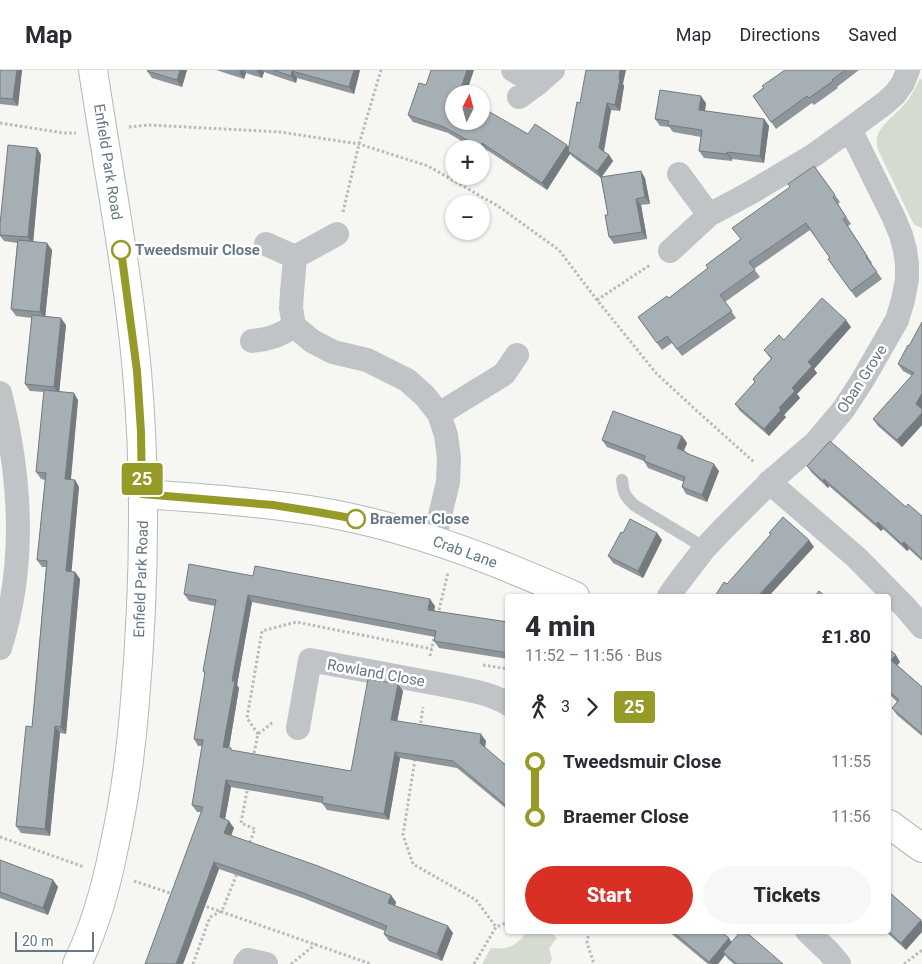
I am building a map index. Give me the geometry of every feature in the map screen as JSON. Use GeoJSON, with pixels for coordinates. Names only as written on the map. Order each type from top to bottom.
{"type":"FeatureCollection","features":[{"type":"Feature","properties":{"kind":"street","name":"Enfield Park Road"},"geometry":{"type":"LineString","coordinates":[[77,964],[93,928],[106,883],[122,808],[130,756],[142,606],[141,432],[137,371],[117,222],[93,70]]}},
{"type":"Feature","properties":{"kind":"street"},"geometry":{"type":"LineString","coordinates":[[513,70],[536,84]]}},
{"type":"Feature","properties":{"kind":"street"},"geometry":{"type":"LineString","coordinates":[[670,252],[709,215],[814,155],[885,103],[903,83],[908,70]]}},
{"type":"Feature","properties":{"kind":"street","name":"Oban Grove"},"geometry":{"type":"LineString","coordinates":[[670,594],[705,548],[771,481],[816,442],[843,410],[881,351],[896,320],[903,300],[907,279],[907,264],[914,247],[901,235],[850,129]]}},
{"type":"Feature","properties":{"kind":"street"},"geometry":{"type":"LineString","coordinates":[[679,174],[709,215]]}},
{"type":"Feature","properties":{"kind":"street"},"geometry":{"type":"LineString","coordinates":[[296,257],[337,234]]}},
{"type":"Feature","properties":{"kind":"street"},"geometry":{"type":"LineString","coordinates":[[266,244],[296,257]]}},
{"type":"Feature","properties":{"kind":"street"},"geometry":{"type":"LineString","coordinates":[[296,257],[291,308],[294,326],[312,341],[333,352],[367,360],[407,380],[425,396],[439,414],[446,435],[450,458],[445,544]]}},
{"type":"Feature","properties":{"kind":"street"},"geometry":{"type":"LineString","coordinates":[[252,340],[267,340],[280,335],[294,326]]}},
{"type":"Feature","properties":{"kind":"street"},"geometry":{"type":"LineString","coordinates":[[439,414],[504,374],[517,355]]}},
{"type":"Feature","properties":{"kind":"street"},"geometry":{"type":"LineString","coordinates":[[0,648],[13,596],[18,558],[19,519],[11,445],[1,404]]}},
{"type":"Feature","properties":{"kind":"street"},"geometry":{"type":"LineString","coordinates":[[771,481],[858,558],[922,627]]}},
{"type":"Feature","properties":{"kind":"street","name":"Crab Lane"},"geometry":{"type":"LineString","coordinates":[[142,494],[273,505],[359,520],[445,544],[514,570],[569,594]]}},
{"type":"Feature","properties":{"kind":"street","name":"Rowland Close"},"geometry":{"type":"LineString","coordinates":[[298,728],[310,660],[482,693],[505,702]]}},
{"type":"Feature","properties":{"kind":"street"},"geometry":{"type":"LineString","coordinates":[[891,825],[922,848]]}},
{"type":"Feature","properties":{"kind":"street"},"geometry":{"type":"LineString","coordinates":[[810,934],[839,964]]}},
{"type":"Feature","properties":{"kind":"street"},"geometry":{"type":"LineString","coordinates":[[245,964],[248,960],[266,964]]}},
{"type":"Feature","properties":{"kind":"lane"},"geometry":{"type":"LineString","coordinates":[[622,480],[622,490],[625,496],[634,504],[705,548]]}},
{"type":"Feature","properties":{"kind":"path"},"geometry":{"type":"LineString","coordinates":[[337,234],[359,144],[381,70]]}},
{"type":"Feature","properties":{"kind":"path"},"geometry":{"type":"LineString","coordinates":[[0,123],[64,133],[79,133]]}},
{"type":"Feature","properties":{"kind":"path"},"geometry":{"type":"LineString","coordinates":[[127,127],[149,125],[280,132],[359,144],[428,166],[498,206],[559,250],[596,300],[656,373],[771,481]]}},
{"type":"Feature","properties":{"kind":"path"},"geometry":{"type":"LineString","coordinates":[[596,300],[670,252]]}},
{"type":"Feature","properties":{"kind":"path"},"geometry":{"type":"LineString","coordinates":[[437,621],[450,565],[445,544]]}},
{"type":"Feature","properties":{"kind":"path"},"geometry":{"type":"LineString","coordinates":[[419,730],[436,630]]}},
{"type":"Feature","properties":{"kind":"path"},"geometry":{"type":"LineString","coordinates":[[253,761],[258,734],[272,723],[298,728]]}},
{"type":"Feature","properties":{"kind":"path"},"geometry":{"type":"LineString","coordinates":[[415,758],[403,835],[413,864],[476,900],[496,927]]}},
{"type":"Feature","properties":{"kind":"path"},"geometry":{"type":"LineString","coordinates":[[248,847],[255,829],[242,823],[250,779]]}},
{"type":"Feature","properties":{"kind":"path"},"geometry":{"type":"LineString","coordinates":[[0,837],[87,868]]}},
{"type":"Feature","properties":{"kind":"path"},"geometry":{"type":"LineString","coordinates":[[193,964],[210,917],[222,912],[240,866]]}},
{"type":"Feature","properties":{"kind":"path"},"geometry":{"type":"LineString","coordinates":[[134,881],[178,896]]}},
{"type":"Feature","properties":{"kind":"path"},"geometry":{"type":"LineString","coordinates":[[196,902],[371,964]]}},
{"type":"Feature","properties":{"kind":"path"},"geometry":{"type":"LineString","coordinates":[[474,964],[496,927],[505,923]]}},
{"type":"Feature","properties":{"kind":"path"},"geometry":{"type":"LineString","coordinates":[[588,934],[587,943],[594,964]]}},
{"type":"Feature","properties":{"kind":"path"},"geometry":{"type":"LineString","coordinates":[[290,964],[316,944]]}},
{"type":"Feature","properties":{"kind":"path"},"geometry":{"type":"LineString","coordinates":[[904,964],[922,950]]}},
{"type":"Feature","properties":{"kind":"shaded area"},"geometry":{"type":"Polygon","coordinates":[[[920,78],[922,80],[922,228],[915,225],[912,221],[878,150],[877,143],[879,131],[907,101],[920,78]]]}},
{"type":"Feature","properties":{"kind":"shaded area"},"geometry":{"type":"Polygon","coordinates":[[[525,934],[552,934],[557,938],[549,948],[552,959],[550,964],[482,964],[491,948],[512,946],[525,934]]]}},
{"type":"Feature","properties":{"kind":"building"},"geometry":{"type":"Polygon","coordinates":[[[0,70],[17,70],[13,99],[0,98],[0,70]]]}},
{"type":"Feature","properties":{"kind":"building"},"geometry":{"type":"Polygon","coordinates":[[[148,70],[180,70],[177,80],[148,70]]]}},
{"type":"Feature","properties":{"kind":"building"},"geometry":{"type":"Polygon","coordinates":[[[273,70],[354,70],[349,87],[292,71],[291,76],[273,70]]]}},
{"type":"Feature","properties":{"kind":"building"},"geometry":{"type":"Polygon","coordinates":[[[431,70],[467,70],[462,85],[445,85],[445,128],[408,115],[419,83],[426,85],[431,70]]]}},
{"type":"Feature","properties":{"kind":"building"},"geometry":{"type":"Polygon","coordinates":[[[586,70],[620,70],[615,105],[607,103],[599,148],[609,155],[597,171],[568,151],[577,102],[580,103],[586,70]]]}},
{"type":"Feature","properties":{"kind":"building"},"geometry":{"type":"Polygon","coordinates":[[[785,70],[845,70],[809,98],[807,96],[771,122],[753,96],[764,88],[762,86],[785,70]]]}},
{"type":"Feature","properties":{"kind":"building"},"geometry":{"type":"Polygon","coordinates":[[[660,90],[701,96],[699,110],[764,119],[760,156],[699,151],[702,130],[668,125],[669,121],[655,119],[660,90]]]}},
{"type":"Feature","properties":{"kind":"building"},"geometry":{"type":"Polygon","coordinates":[[[490,112],[528,134],[535,124],[567,145],[542,183],[490,148],[490,140],[467,140],[449,130],[490,130],[490,112]]]}},
{"type":"Feature","properties":{"kind":"building"},"geometry":{"type":"Polygon","coordinates":[[[8,145],[37,148],[28,237],[0,235],[8,145]]]}},
{"type":"Feature","properties":{"kind":"building"},"geometry":{"type":"Polygon","coordinates":[[[814,166],[835,195],[833,197],[846,217],[843,219],[877,272],[851,291],[828,259],[830,258],[806,223],[749,262],[755,270],[720,295],[732,311],[677,349],[667,336],[657,343],[638,317],[667,296],[669,298],[708,268],[706,265],[741,239],[732,228],[790,187],[788,184],[814,166]]]}},
{"type":"Feature","properties":{"kind":"building"},"geometry":{"type":"Polygon","coordinates":[[[641,171],[645,197],[636,199],[642,232],[609,237],[605,215],[608,215],[601,177],[641,171]]]}},
{"type":"Feature","properties":{"kind":"building"},"geometry":{"type":"Polygon","coordinates":[[[18,240],[47,243],[40,312],[11,309],[18,240]]]}},
{"type":"Feature","properties":{"kind":"building"},"geometry":{"type":"Polygon","coordinates":[[[822,298],[846,320],[808,362],[812,366],[792,388],[795,391],[779,408],[781,410],[764,429],[735,404],[755,382],[753,379],[772,358],[764,350],[779,335],[784,340],[822,298]]]}},
{"type":"Feature","properties":{"kind":"building"},"geometry":{"type":"Polygon","coordinates":[[[32,315],[61,318],[54,387],[25,384],[32,315]]]}},
{"type":"Feature","properties":{"kind":"building"},"geometry":{"type":"Polygon","coordinates":[[[922,322],[922,393],[916,404],[922,409],[922,413],[897,440],[873,419],[914,373],[898,364],[922,322]]]}},
{"type":"Feature","properties":{"kind":"building"},"geometry":{"type":"Polygon","coordinates":[[[44,390],[74,393],[65,479],[75,480],[66,571],[75,572],[61,727],[55,726],[45,829],[16,826],[26,726],[32,727],[47,561],[37,560],[46,473],[36,472],[44,390]]]}},
{"type":"Feature","properties":{"kind":"building"},"geometry":{"type":"Polygon","coordinates":[[[613,411],[682,436],[677,448],[714,464],[702,495],[682,487],[685,477],[644,461],[645,456],[602,440],[613,411]]]}},
{"type":"Feature","properties":{"kind":"building"},"geometry":{"type":"Polygon","coordinates":[[[830,441],[906,507],[908,504],[922,516],[922,559],[904,542],[902,544],[878,522],[876,524],[807,466],[830,441]]]}},
{"type":"Feature","properties":{"kind":"building"},"geometry":{"type":"Polygon","coordinates":[[[783,517],[809,540],[760,594],[716,594],[724,582],[727,584],[771,534],[769,533],[783,517]]]}},
{"type":"Feature","properties":{"kind":"building"},"geometry":{"type":"Polygon","coordinates":[[[630,519],[657,533],[638,571],[608,556],[630,519]]]}},
{"type":"Feature","properties":{"kind":"building"},"geometry":{"type":"Polygon","coordinates":[[[189,564],[253,576],[255,566],[430,599],[428,610],[505,622],[505,653],[434,641],[436,631],[248,595],[232,681],[235,681],[223,747],[351,771],[368,679],[398,684],[391,720],[481,734],[480,743],[505,764],[505,804],[453,761],[395,752],[384,814],[322,803],[323,797],[226,780],[220,817],[229,821],[224,833],[318,866],[391,895],[388,903],[448,926],[437,954],[384,934],[387,926],[298,891],[214,862],[176,964],[145,964],[203,807],[192,805],[203,740],[194,739],[205,672],[203,671],[216,600],[184,594],[189,564]]]}},
{"type":"Feature","properties":{"kind":"building"},"geometry":{"type":"Polygon","coordinates":[[[891,651],[896,655],[891,660],[891,651]]]}},
{"type":"Feature","properties":{"kind":"building"},"geometry":{"type":"Polygon","coordinates":[[[891,660],[922,687],[922,734],[892,708],[899,700],[891,693],[891,660]]]}},
{"type":"Feature","properties":{"kind":"building"},"geometry":{"type":"Polygon","coordinates":[[[0,860],[53,880],[43,908],[0,892],[0,860]]]}},
{"type":"Feature","properties":{"kind":"building"},"geometry":{"type":"Polygon","coordinates":[[[891,894],[921,920],[901,943],[891,934],[891,894]]]}},
{"type":"Feature","properties":{"kind":"building"},"geometry":{"type":"Polygon","coordinates":[[[676,934],[724,934],[729,938],[709,962],[676,934]]]}},
{"type":"Feature","properties":{"kind":"building"},"geometry":{"type":"Polygon","coordinates":[[[738,934],[748,934],[783,964],[737,964],[723,952],[738,934]]]}},
{"type":"Feature","properties":{"kind":"bus line","name":"25"},"geometry":{"type":"LineString","coordinates":[[121,250],[137,371],[141,432],[142,494],[273,505],[356,519]]}},
{"type":"Feature","properties":{"kind":"place","name":"Tweedsmuir Close"},"geometry":{"type":"Point","coordinates":[121,250]}},
{"type":"Feature","properties":{"kind":"place","name":"Braemer Close"},"geometry":{"type":"Point","coordinates":[356,519]}}]}
